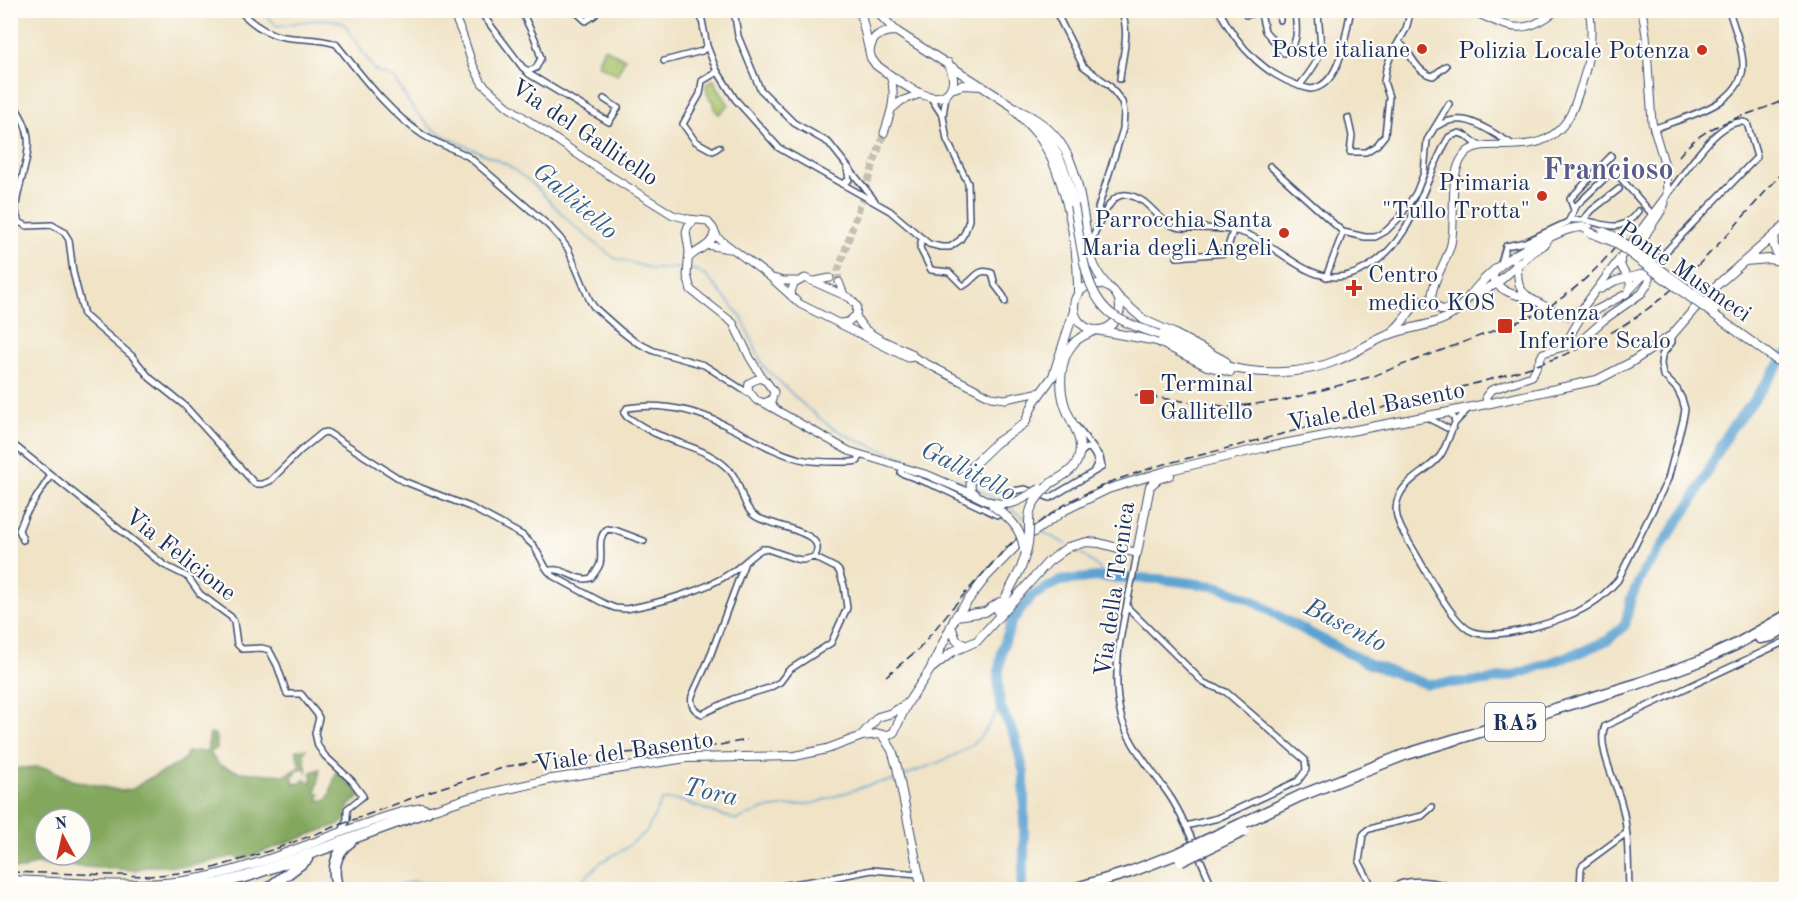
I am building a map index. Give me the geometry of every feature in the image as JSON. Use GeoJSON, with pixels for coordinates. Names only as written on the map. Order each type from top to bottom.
{"type":"FeatureCollection","features":[{"type":"Feature","properties":{"kind":"highway","name":"RA5"},"geometry":{"type":"LineString","coordinates":[[1095,890],[1180,857],[1320,788],[1404,755],[1637,684],[1700,661],[1736,645],[1786,616]]}},
{"type":"Feature","properties":{"kind":"highway","name":"RA5"},"geometry":{"type":"LineString","coordinates":[[1242,827],[1372,771],[1637,689],[1706,665],[1786,622]]}},
{"type":"Feature","properties":{"kind":"highway","name":"RA5"},"geometry":{"type":"LineString","coordinates":[[1760,638],[1771,636],[1786,627]]}},
{"type":"Feature","properties":{"kind":"highway"},"geometry":{"type":"LineString","coordinates":[[184,888],[231,881],[428,811]]}},
{"type":"Feature","properties":{"kind":"highway"},"geometry":{"type":"LineString","coordinates":[[339,890],[334,872],[337,857],[344,846],[356,838]]}},
{"type":"Feature","properties":{"kind":"highway"},"geometry":{"type":"LineString","coordinates":[[266,890],[301,862],[329,848]]}},
{"type":"Feature","properties":{"kind":"highway","name":"RA5"},"geometry":{"type":"LineString","coordinates":[[1070,890],[1180,857]]}},
{"type":"Feature","properties":{"kind":"highway"},"geometry":{"type":"LineString","coordinates":[[122,890],[184,888],[233,890]]}},
{"type":"Feature","properties":{"kind":"main road"},"geometry":{"type":"LineString","coordinates":[[860,10],[869,51],[876,65],[920,94],[939,98],[963,85],[982,86]]}},
{"type":"Feature","properties":{"kind":"main road"},"geometry":{"type":"LineString","coordinates":[[875,10],[896,31],[1020,111],[1033,121],[1052,143],[1065,171],[1088,279],[1105,309],[1118,318],[1160,335],[1217,363],[1256,372]]}},
{"type":"Feature","properties":{"kind":"main road"},"geometry":{"type":"LineString","coordinates":[[869,51],[870,44],[877,36],[888,31],[896,31]]}},
{"type":"Feature","properties":{"kind":"main road"},"geometry":{"type":"LineString","coordinates":[[947,63],[953,77],[949,91]]}},
{"type":"Feature","properties":{"kind":"main road"},"geometry":{"type":"LineString","coordinates":[[1004,99],[1039,136],[1061,179],[1076,259],[1078,294]]}},
{"type":"Feature","properties":{"kind":"main road"},"geometry":{"type":"LineString","coordinates":[[1020,111],[1035,117],[1047,126],[1069,154],[1076,175],[1089,247],[1096,270],[1107,286],[1144,320],[1246,370]]}},
{"type":"Feature","properties":{"kind":"main road","name":"Viale del Basento"},"geometry":{"type":"LineString","coordinates":[[895,729],[907,704],[930,670],[956,616],[986,577],[1021,542],[1053,518],[1091,497],[1135,480],[1186,467],[1262,448],[1449,412],[1597,380],[1672,335],[1709,292],[1786,225]]}},
{"type":"Feature","properties":{"kind":"main road"},"geometry":{"type":"LineString","coordinates":[[1074,311],[1077,319],[1083,325],[1096,330],[1157,341],[1226,372],[1298,370],[1327,364],[1388,335],[1428,324],[1450,315],[1501,263],[1520,250],[1577,227],[1589,230]]}},
{"type":"Feature","properties":{"kind":"main road"},"geometry":{"type":"LineString","coordinates":[[1469,298],[1496,284],[1531,253],[1549,241],[1571,233],[1589,230]]}},
{"type":"Feature","properties":{"kind":"main road","name":"Ponte Musmeci"},"geometry":{"type":"LineString","coordinates":[[1589,230],[1602,231],[1616,237],[1653,261],[1786,361]]}},
{"type":"Feature","properties":{"kind":"main road","name":"Ponte Musmeci"},"geometry":{"type":"LineString","coordinates":[[1589,230],[1614,242],[1786,367]]}},
{"type":"Feature","properties":{"kind":"main road"},"geometry":{"type":"LineString","coordinates":[[1776,235],[1773,240],[1775,250],[1785,262]]}},
{"type":"Feature","properties":{"kind":"main road"},"geometry":{"type":"LineString","coordinates":[[1745,261],[1762,259],[1785,262]]}},
{"type":"Feature","properties":{"kind":"main road"},"geometry":{"type":"LineString","coordinates":[[1107,286],[1094,284],[1078,294],[1050,382],[1041,392],[1024,423],[973,465],[970,475],[971,490],[977,496],[1000,505],[1015,504],[1068,472],[1075,465],[1078,458],[1079,439],[1064,404],[1061,386],[1063,364],[1074,343],[1096,330],[1108,328],[1117,319],[1120,306],[1118,297]]}},
{"type":"Feature","properties":{"kind":"main road"},"geometry":{"type":"LineString","coordinates":[[1388,335],[1405,321],[1415,305],[1425,300],[1446,310],[1462,304]]}},
{"type":"Feature","properties":{"kind":"main road"},"geometry":{"type":"LineString","coordinates":[[1415,305],[1412,312],[1414,318],[1418,323],[1428,324],[1437,316],[1434,305]]}},
{"type":"Feature","properties":{"kind":"main road","name":"Via della Tecnica"},"geometry":{"type":"LineString","coordinates":[[1137,553],[1146,497],[1150,486],[1158,479],[1186,467]]}},
{"type":"Feature","properties":{"kind":"main road","name":"Via della Tecnica"},"geometry":{"type":"LineString","coordinates":[[1135,480],[1148,480],[1150,486]]}},
{"type":"Feature","properties":{"kind":"main road"},"geometry":{"type":"LineString","coordinates":[[992,623],[1025,556],[1029,509],[1036,497],[1051,483]]}},
{"type":"Feature","properties":{"kind":"main road"},"geometry":{"type":"LineString","coordinates":[[987,501],[1014,523],[1022,539],[1025,556]]}},
{"type":"Feature","properties":{"kind":"main road","name":"Viale del Basento"},"geometry":{"type":"LineString","coordinates":[[930,670],[952,652],[977,641],[1048,562],[1068,547],[1087,542],[1099,543],[1137,553]]}},
{"type":"Feature","properties":{"kind":"main road"},"geometry":{"type":"LineString","coordinates":[[956,616],[985,612],[995,607],[1004,598]]}},
{"type":"Feature","properties":{"kind":"main road"},"geometry":{"type":"LineString","coordinates":[[951,625],[956,640],[966,645]]}},
{"type":"Feature","properties":{"kind":"main road"},"geometry":{"type":"LineString","coordinates":[[887,715],[907,704]]}},
{"type":"Feature","properties":{"kind":"main road"},"geometry":{"type":"LineString","coordinates":[[862,736],[881,715],[887,715],[893,718],[895,729],[892,750]]}},
{"type":"Feature","properties":{"kind":"main road"},"geometry":{"type":"LineString","coordinates":[[874,722],[874,729],[892,750],[897,767],[922,890]]}},
{"type":"Feature","properties":{"kind":"main road"},"geometry":{"type":"LineString","coordinates":[[880,735],[891,735],[895,729]]}},
{"type":"Feature","properties":{"kind":"main road","name":"Viale del Basento"},"geometry":{"type":"LineString","coordinates":[[10,880],[107,883],[182,881],[224,873],[257,863],[344,829],[402,812],[422,808],[428,811],[468,798],[552,779],[686,759],[795,756],[827,749],[862,736],[880,735]]}},
{"type":"Feature","properties":{"kind":"street"},"geometry":{"type":"LineString","coordinates":[[239,10],[255,24],[272,34],[336,44],[391,108],[408,123],[430,140],[455,148],[468,157],[549,226],[568,249],[594,307],[621,331],[645,347],[704,365],[839,446],[860,455],[941,480],[977,496]]}},
{"type":"Feature","properties":{"kind":"street","name":"Via del Gallitello"},"geometry":{"type":"LineString","coordinates":[[452,10],[482,83],[507,106],[598,169],[673,214],[695,220]]}},
{"type":"Feature","properties":{"kind":"street"},"geometry":{"type":"LineString","coordinates":[[480,10],[529,74],[609,122],[618,108],[604,99]]}},
{"type":"Feature","properties":{"kind":"street"},"geometry":{"type":"LineString","coordinates":[[521,10],[541,58],[536,68],[529,71],[525,69]]}},
{"type":"Feature","properties":{"kind":"street"},"geometry":{"type":"LineString","coordinates":[[574,10],[586,21],[595,15]]}},
{"type":"Feature","properties":{"kind":"street"},"geometry":{"type":"LineString","coordinates":[[700,10],[707,46],[717,72],[735,99],[779,148],[890,211],[929,244],[941,247],[950,247],[960,240],[966,232],[969,220],[968,183],[947,140],[943,116],[949,91]]}},
{"type":"Feature","properties":{"kind":"street"},"geometry":{"type":"LineString","coordinates":[[734,10],[738,36],[759,89],[794,123],[830,143],[878,204]]}},
{"type":"Feature","properties":{"kind":"street"},"geometry":{"type":"LineString","coordinates":[[1055,10],[1083,66],[1109,85],[1122,102],[1123,129],[1098,208],[1102,217]]}},
{"type":"Feature","properties":{"kind":"street"},"geometry":{"type":"LineString","coordinates":[[1120,79],[1127,37],[1126,22],[1121,10]]}},
{"type":"Feature","properties":{"kind":"street"},"geometry":{"type":"LineString","coordinates":[[1219,10],[1232,34],[1272,75],[1299,86],[1314,89],[1330,78],[1338,62],[1351,10]]}},
{"type":"Feature","properties":{"kind":"street"},"geometry":{"type":"LineString","coordinates":[[1244,10],[1245,15],[1251,14],[1250,10]]}},
{"type":"Feature","properties":{"kind":"street"},"geometry":{"type":"LineString","coordinates":[[1260,10],[1265,32],[1284,52],[1296,42],[1294,10]]}},
{"type":"Feature","properties":{"kind":"street"},"geometry":{"type":"LineString","coordinates":[[1279,10],[1280,20]]}},
{"type":"Feature","properties":{"kind":"street"},"geometry":{"type":"LineString","coordinates":[[1299,86],[1316,65],[1321,50],[1318,10]]}},
{"type":"Feature","properties":{"kind":"street"},"geometry":{"type":"LineString","coordinates":[[1348,118],[1352,136],[1350,152],[1366,152],[1377,145],[1384,135],[1389,96],[1384,82],[1386,69],[1411,10]]}},
{"type":"Feature","properties":{"kind":"street"},"geometry":{"type":"LineString","coordinates":[[1470,10],[1508,27],[1518,28],[1537,24],[1557,10]]}},
{"type":"Feature","properties":{"kind":"street"},"geometry":{"type":"LineString","coordinates":[[1434,305],[1431,294],[1449,253],[1454,234],[1455,183],[1458,164],[1469,149],[1478,145],[1516,146],[1534,143],[1549,137],[1571,115],[1584,76],[1588,54],[1591,29],[1589,10]]}},
{"type":"Feature","properties":{"kind":"street"},"geometry":{"type":"LineString","coordinates":[[1642,10],[1653,129],[1665,169],[1666,195],[1663,209],[1643,240],[1644,251],[1653,261]]}},
{"type":"Feature","properties":{"kind":"street"},"geometry":{"type":"LineString","coordinates":[[1653,129],[1722,101],[1734,91],[1740,81],[1742,59],[1730,10]]}},
{"type":"Feature","properties":{"kind":"street"},"geometry":{"type":"LineString","coordinates":[[1399,42],[1409,50],[1413,61],[1425,74],[1433,76],[1446,66]]}},
{"type":"Feature","properties":{"kind":"street"},"geometry":{"type":"LineString","coordinates":[[664,61],[702,51],[707,46]]}},
{"type":"Feature","properties":{"kind":"street"},"geometry":{"type":"LineString","coordinates":[[717,72],[702,81],[700,94],[683,124],[695,141],[713,151],[719,147]]}},
{"type":"Feature","properties":{"kind":"street"},"geometry":{"type":"LineString","coordinates":[[884,133],[893,108],[894,87],[890,75]]}},
{"type":"Feature","properties":{"kind":"street"},"geometry":{"type":"LineString","coordinates":[[893,108],[910,96],[920,94]]}},
{"type":"Feature","properties":{"kind":"street"},"geometry":{"type":"LineString","coordinates":[[931,98],[943,116]]}},
{"type":"Feature","properties":{"kind":"street"},"geometry":{"type":"LineString","coordinates":[[10,100],[24,119],[29,137],[16,210],[19,222],[27,226],[52,225],[64,232],[69,240],[75,281],[84,315],[132,356],[150,378],[184,405],[252,482],[262,484],[270,481],[300,451],[322,433],[327,432],[403,481],[470,507],[522,535],[534,546],[553,576],[615,608],[626,609],[692,591],[724,577],[744,562],[762,549],[803,560],[814,557],[839,571],[847,608],[831,643],[789,670],[780,682],[769,688],[733,699],[707,714],[702,714],[692,707],[692,696],[744,562]]}},
{"type":"Feature","properties":{"kind":"street"},"geometry":{"type":"LineString","coordinates":[[1270,166],[1343,232],[1375,237],[1386,231],[1416,193],[1424,173],[1427,140],[1449,104]]}},
{"type":"Feature","properties":{"kind":"street"},"geometry":{"type":"LineString","coordinates":[[1435,127],[1455,118],[1473,122],[1516,146]]}},
{"type":"Feature","properties":{"kind":"street"},"geometry":{"type":"LineString","coordinates":[[1562,314],[1580,311],[1622,253],[1652,214],[1666,195],[1718,132],[1730,125],[1747,123],[1757,157],[1653,261],[1630,291],[1579,317],[1562,314],[1532,299],[1503,289],[1496,284],[1493,277],[1501,263],[1506,246],[1525,242],[1562,226],[1570,220],[1574,210],[1607,176],[1611,167],[1652,214]]}},
{"type":"Feature","properties":{"kind":"street"},"geometry":{"type":"LineString","coordinates":[[1089,247],[1097,226],[1114,198],[1120,195],[1131,195],[1163,220],[1178,228],[1233,231],[1252,237],[1301,267],[1326,277],[1364,270],[1396,242],[1416,211],[1449,137],[1458,133],[1467,136],[1478,145]]}},
{"type":"Feature","properties":{"kind":"street"},"geometry":{"type":"LineString","coordinates":[[1574,210],[1570,199],[1611,156]]}},
{"type":"Feature","properties":{"kind":"street"},"geometry":{"type":"LineString","coordinates":[[841,184],[849,180],[847,166]]}},
{"type":"Feature","properties":{"kind":"street"},"geometry":{"type":"LineString","coordinates":[[1582,220],[1619,189]]}},
{"type":"Feature","properties":{"kind":"street"},"geometry":{"type":"LineString","coordinates":[[1570,220],[1582,220],[1611,227],[1626,223],[1638,211]]}},
{"type":"Feature","properties":{"kind":"street","name":"Via del Gallitello"},"geometry":{"type":"LineString","coordinates":[[673,214],[686,232]]}},
{"type":"Feature","properties":{"kind":"street"},"geometry":{"type":"LineString","coordinates":[[768,402],[773,396],[772,388],[763,379],[750,358],[733,323],[691,290],[687,275],[689,258],[686,232],[690,223],[695,220],[707,221],[711,224],[718,238],[770,277],[800,304],[908,358],[914,357]]}},
{"type":"Feature","properties":{"kind":"street"},"geometry":{"type":"LineString","coordinates":[[1084,222],[1097,226]]}},
{"type":"Feature","properties":{"kind":"street"},"geometry":{"type":"LineString","coordinates":[[1177,256],[1226,253],[1233,231]]}},
{"type":"Feature","properties":{"kind":"street"},"geometry":{"type":"LineString","coordinates":[[1326,277],[1343,232]]}},
{"type":"Feature","properties":{"kind":"street"},"geometry":{"type":"LineString","coordinates":[[689,258],[712,240],[714,233]]}},
{"type":"Feature","properties":{"kind":"street"},"geometry":{"type":"LineString","coordinates":[[922,238],[920,248],[931,270],[949,272],[963,286],[979,272],[992,273],[995,285],[1005,302]]}},
{"type":"Feature","properties":{"kind":"street"},"geometry":{"type":"LineString","coordinates":[[688,242],[694,246],[723,247],[734,252]]}},
{"type":"Feature","properties":{"kind":"street"},"geometry":{"type":"LineString","coordinates":[[1525,242],[1520,250],[1519,288],[1532,299]]}},
{"type":"Feature","properties":{"kind":"street"},"geometry":{"type":"LineString","coordinates":[[1622,253],[1620,263],[1629,275],[1630,291]]}},
{"type":"Feature","properties":{"kind":"street"},"geometry":{"type":"LineString","coordinates":[[1501,263],[1513,259],[1518,266]]}},
{"type":"Feature","properties":{"kind":"street"},"geometry":{"type":"LineString","coordinates":[[1559,348],[1568,339],[1577,322],[1611,275],[1616,262]]}},
{"type":"Feature","properties":{"kind":"street"},"geometry":{"type":"LineString","coordinates":[[1601,289],[1629,275],[1646,273]]}},
{"type":"Feature","properties":{"kind":"street"},"geometry":{"type":"LineString","coordinates":[[1487,403],[1486,396],[1491,390],[1532,376],[1541,355],[1573,344],[1642,293],[1649,282],[1649,276],[1646,273]]}},
{"type":"Feature","properties":{"kind":"street"},"geometry":{"type":"LineString","coordinates":[[770,277],[783,281],[797,281],[805,278],[844,295],[855,302],[856,315],[861,326],[870,333],[992,397],[1005,399],[1041,392]]}},
{"type":"Feature","properties":{"kind":"street"},"geometry":{"type":"LineString","coordinates":[[814,281],[831,278]]}},
{"type":"Feature","properties":{"kind":"street"},"geometry":{"type":"LineString","coordinates":[[1618,280],[1626,282],[1630,291]]}},
{"type":"Feature","properties":{"kind":"street"},"geometry":{"type":"LineString","coordinates":[[792,297],[792,288],[797,281]]}},
{"type":"Feature","properties":{"kind":"street"},"geometry":{"type":"LineString","coordinates":[[839,282],[844,295]]}},
{"type":"Feature","properties":{"kind":"street"},"geometry":{"type":"LineString","coordinates":[[1415,305],[1435,282]]}},
{"type":"Feature","properties":{"kind":"street"},"geometry":{"type":"LineString","coordinates":[[840,323],[848,322],[856,315]]}},
{"type":"Feature","properties":{"kind":"street"},"geometry":{"type":"LineString","coordinates":[[1577,322],[1577,327],[1582,331],[1593,330]]}},
{"type":"Feature","properties":{"kind":"street"},"geometry":{"type":"LineString","coordinates":[[1449,412],[1444,450],[1412,480],[1397,501],[1398,520],[1421,562],[1458,621],[1477,633],[1494,634],[1564,619],[1607,593],[1618,580],[1668,479],[1685,409],[1677,389],[1663,375],[1661,364],[1662,355],[1672,342],[1672,335]]}},
{"type":"Feature","properties":{"kind":"street"},"geometry":{"type":"LineString","coordinates":[[750,358],[748,386],[750,394]]}},
{"type":"Feature","properties":{"kind":"street"},"geometry":{"type":"LineString","coordinates":[[737,385],[744,386],[759,378],[763,379]]}},
{"type":"Feature","properties":{"kind":"street"},"geometry":{"type":"LineString","coordinates":[[814,557],[816,543],[810,537],[753,515],[732,473],[712,457],[698,448],[658,435],[627,417],[625,411],[629,408],[654,407],[693,413],[727,426],[756,443],[802,460],[850,462],[858,460],[860,455]]}},
{"type":"Feature","properties":{"kind":"street"},"geometry":{"type":"LineString","coordinates":[[1448,430],[1470,407]]}},
{"type":"Feature","properties":{"kind":"street"},"geometry":{"type":"LineString","coordinates":[[1449,412],[1455,423]]}},
{"type":"Feature","properties":{"kind":"street"},"geometry":{"type":"LineString","coordinates":[[1424,417],[1448,430]]}},
{"type":"Feature","properties":{"kind":"street"},"geometry":{"type":"LineString","coordinates":[[902,467],[901,473],[938,487],[997,515],[1001,513],[1010,494],[1018,489],[1025,489],[1050,498],[1102,466],[1102,461],[1083,432],[1074,425]]}},
{"type":"Feature","properties":{"kind":"street","name":"Via Felicione"},"geometry":{"type":"LineString","coordinates":[[10,442],[164,564],[188,577],[200,594],[231,617],[234,622],[237,644],[242,649],[269,650],[287,694],[301,694],[317,714],[319,718],[315,733],[316,740],[325,756],[352,780],[363,796],[347,810],[344,829]]}},
{"type":"Feature","properties":{"kind":"street"},"geometry":{"type":"LineString","coordinates":[[1078,458],[1086,448],[1090,449],[1098,462],[1093,471]]}},
{"type":"Feature","properties":{"kind":"street"},"geometry":{"type":"LineString","coordinates":[[23,540],[19,531],[25,515],[51,475]]}},
{"type":"Feature","properties":{"kind":"street"},"geometry":{"type":"LineString","coordinates":[[548,571],[556,569],[584,579],[591,578],[599,565],[602,534],[609,529],[644,541]]}},
{"type":"Feature","properties":{"kind":"street","name":"Via della Tecnica"},"geometry":{"type":"LineString","coordinates":[[1137,553],[1126,607],[1118,672],[1120,712],[1125,729],[1135,747],[1172,799],[1210,881],[1217,890]]}},
{"type":"Feature","properties":{"kind":"street"},"geometry":{"type":"LineString","coordinates":[[1126,607],[1204,683],[1226,692],[1305,760],[1306,770],[1298,781],[1218,818],[1186,826]]}},
{"type":"Feature","properties":{"kind":"street"},"geometry":{"type":"LineString","coordinates":[[1629,890],[1623,809],[1608,766],[1603,730],[1605,726],[1786,641]]}},
{"type":"Feature","properties":{"kind":"street"},"geometry":{"type":"LineString","coordinates":[[1374,890],[1359,862],[1363,835],[1368,830],[1379,826],[1422,816],[1432,807]]}},
{"type":"Feature","properties":{"kind":"street"},"geometry":{"type":"LineString","coordinates":[[1581,890],[1583,865],[1625,834]]}},
{"type":"Feature","properties":{"kind":"street"},"geometry":{"type":"LineString","coordinates":[[753,890],[872,870],[918,874]]}},
{"type":"Feature","properties":{"kind":"street"},"geometry":{"type":"LineString","coordinates":[[1388,890],[1404,881],[1438,883],[1460,890]]}},
{"type":"Feature","properties":{"kind":"street"},"geometry":{"type":"LineString","coordinates":[[1438,883],[1443,890]]}},
{"type":"Feature","properties":{"kind":"green space"},"geometry":{"type":"Polygon","coordinates":[[[604,48],[625,59],[617,75],[597,64],[604,48]]]}},
{"type":"Feature","properties":{"kind":"green space"},"geometry":{"type":"Polygon","coordinates":[[[713,79],[729,105],[719,114],[714,109],[714,102],[707,92],[706,84],[713,79]]]}},
{"type":"Feature","properties":{"kind":"green space"},"geometry":{"type":"Polygon","coordinates":[[[210,734],[215,734],[217,748],[210,753],[219,765],[240,772],[286,775],[300,767],[296,750],[306,749],[304,754],[307,773],[305,768],[296,770],[296,774],[292,775],[294,784],[301,783],[305,779],[311,783],[312,772],[320,769],[316,793],[320,794],[318,800],[328,800],[338,771],[362,796],[349,805],[345,822],[240,860],[235,856],[190,866],[150,866],[135,870],[84,867],[93,867],[93,807],[33,807],[33,864],[24,869],[11,869],[10,794],[13,794],[13,791],[11,791],[11,769],[48,768],[72,780],[122,791],[133,789],[177,765],[185,758],[187,752],[207,751],[210,734]]]}},
{"type":"Feature","properties":{"kind":"waterway","name":"Gallitello"},"geometry":{"type":"LineString","coordinates":[[260,10],[277,26],[322,20],[331,20],[345,25],[375,71],[394,78],[411,106],[431,128],[506,164],[532,183],[574,226],[614,258],[653,269],[685,268]]}},
{"type":"Feature","properties":{"kind":"waterway","name":"Gallitello"},"geometry":{"type":"LineString","coordinates":[[690,269],[707,277],[742,318],[763,366],[807,408],[831,427],[856,440],[926,466],[966,484]]}},
{"type":"Feature","properties":{"kind":"waterway","name":"Basento"},"geometry":{"type":"LineString","coordinates":[[1021,890],[1024,858],[1024,773],[1015,737],[1000,706],[998,678],[1002,650],[1012,621],[1032,596],[1060,581],[1096,577],[1160,579],[1221,587],[1254,601],[1369,664],[1426,684],[1487,681],[1518,674],[1608,640],[1625,625],[1631,598],[1644,571],[1692,502],[1729,431],[1786,355]]}},
{"type":"Feature","properties":{"kind":"waterway","name":"Gallitello"},"geometry":{"type":"LineString","coordinates":[[973,487],[998,500]]}},
{"type":"Feature","properties":{"kind":"waterway","name":"Gallitello"},"geometry":{"type":"LineString","coordinates":[[1010,508],[1025,519]]}},
{"type":"Feature","properties":{"kind":"waterway","name":"Gallitello"},"geometry":{"type":"LineString","coordinates":[[1041,531],[1066,544]]}},
{"type":"Feature","properties":{"kind":"waterway","name":"Gallitello"},"geometry":{"type":"LineString","coordinates":[[1075,549],[1098,567],[1106,577]]}},
{"type":"Feature","properties":{"kind":"waterway","name":"Tora"},"geometry":{"type":"LineString","coordinates":[[902,777],[952,756],[971,745],[991,723],[1000,706]]}},
{"type":"Feature","properties":{"kind":"waterway","name":"Tora"},"geometry":{"type":"LineString","coordinates":[[384,890],[413,881],[447,886],[517,889],[559,887],[582,881],[601,862],[623,850],[646,832],[662,800],[678,800],[736,820],[764,809],[815,803],[872,784],[895,780]]}},
{"type":"Feature","properties":{"kind":"tunnel"},"geometry":{"type":"LineString","coordinates":[[839,282],[838,271],[884,133]]}},
{"type":"Feature","properties":{"kind":"railway"},"geometry":{"type":"LineString","coordinates":[[1679,156],[1702,134],[1715,127],[1786,99]]}},
{"type":"Feature","properties":{"kind":"railway"},"geometry":{"type":"LineString","coordinates":[[886,676],[919,649],[1006,548],[1070,501],[1110,482],[1157,466],[1523,370],[1578,349],[1630,321],[1673,288],[1713,250],[1786,169]]}},
{"type":"Feature","properties":{"kind":"railway"},"geometry":{"type":"LineString","coordinates":[[1135,395],[1231,407],[1286,400],[1373,376],[1540,312],[1581,283],[1605,260],[1626,234]]}},
{"type":"Feature","properties":{"kind":"railway"},"geometry":{"type":"LineString","coordinates":[[10,872],[150,876],[207,870],[275,849],[431,791],[509,766],[551,759],[714,746],[747,740]]}},
{"type":"Feature","properties":{"kind":"place","name":"Poste italiane"},"geometry":{"type":"Point","coordinates":[1422,49]}},
{"type":"Feature","properties":{"kind":"place","name":"Polizia Locale Potenza"},"geometry":{"type":"Point","coordinates":[1702,50]}},
{"type":"Feature","properties":{"kind":"place","name":"Primaria \"Tullo Trotta\""},"geometry":{"type":"Point","coordinates":[1542,196]}},
{"type":"Feature","properties":{"kind":"place","name":"Parrocchia Santa Maria degli Angeli"},"geometry":{"type":"Point","coordinates":[1284,233]}},
{"type":"Feature","properties":{"kind":"place","name":"Centro medico KOS"},"geometry":{"type":"Point","coordinates":[1354,288]}},
{"type":"Feature","properties":{"kind":"place","name":"Potenza Inferiore Scalo"},"geometry":{"type":"Point","coordinates":[1505,326]}},
{"type":"Feature","properties":{"kind":"place","name":"Terminal Gallitello"},"geometry":{"type":"Point","coordinates":[1147,397]}},
{"type":"Feature","properties":{"kind":"district","name":"Francioso"},"geometry":{"type":"Point","coordinates":[1608,169]}}]}
